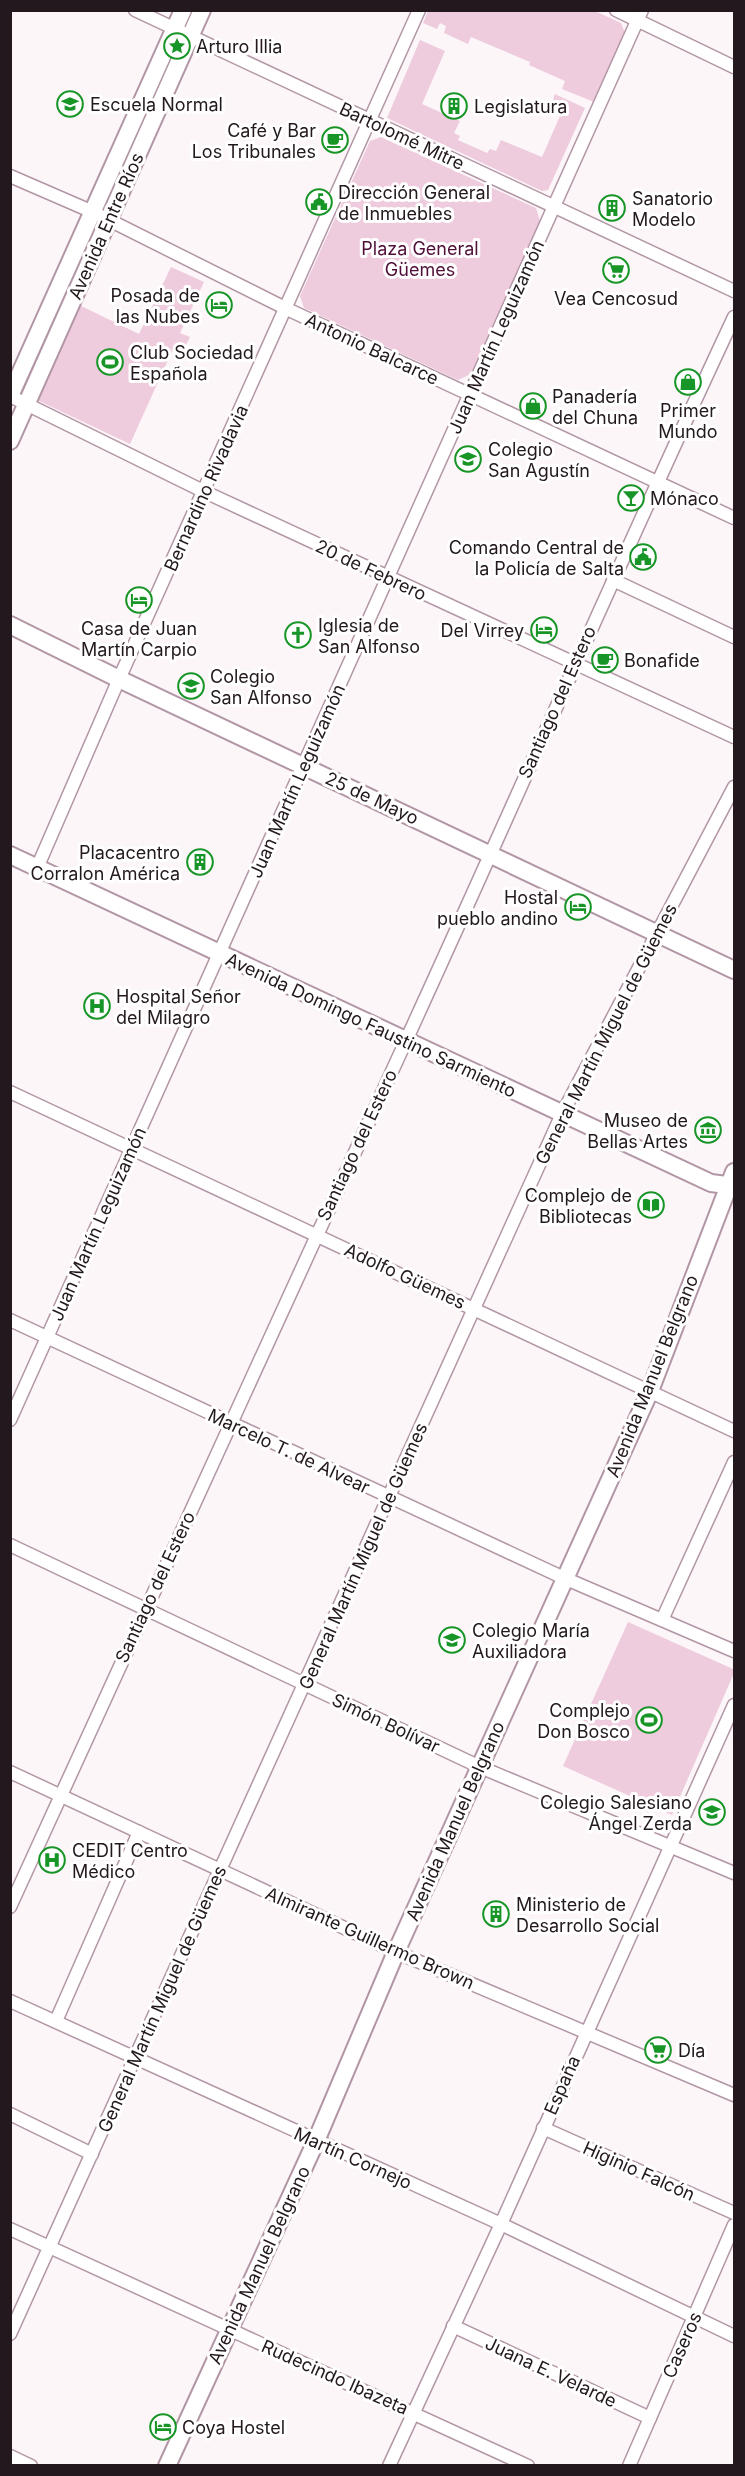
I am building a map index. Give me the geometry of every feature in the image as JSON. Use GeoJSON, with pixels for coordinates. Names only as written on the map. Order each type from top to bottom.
{"type":"FeatureCollection","features":[{"type":"Feature","properties":{"kind":"main road","name":"Avenida Entre Ríos"},"geometry":{"type":"LineString","coordinates":[[10,396],[183,10]]}},
{"type":"Feature","properties":{"kind":"main road","name":"Avenida Entre Ríos"},"geometry":{"type":"LineString","coordinates":[[10,441],[202,10]]}},
{"type":"Feature","properties":{"kind":"main road","name":"25 de Mayo"},"geometry":{"type":"LineString","coordinates":[[10,625],[119,679],[735,970]]}},
{"type":"Feature","properties":{"kind":"main road","name":"Avenida Domingo Faustino Sarmiento"},"geometry":{"type":"LineString","coordinates":[[10,855],[405,1042],[711,1183],[732,1180]]}},
{"type":"Feature","properties":{"kind":"main road","name":"Avenida Manuel Belgrano"},"geometry":{"type":"LineString","coordinates":[[167,2466],[316,2141],[396,1952],[650,1391],[732,1180]]}},
{"type":"Feature","properties":{"kind":"street","name":"Bartolomé Mitre"},"geometry":{"type":"LineString","coordinates":[[135,10],[369,122],[735,291]]}},
{"type":"Feature","properties":{"kind":"street","name":"Bernardino Rivadavia"},"geometry":{"type":"LineString","coordinates":[[37,868],[119,679],[205,492],[419,10]]}},
{"type":"Feature","properties":{"kind":"street"},"geometry":{"type":"LineString","coordinates":[[616,10],[640,16],[735,67]]}},
{"type":"Feature","properties":{"kind":"street","name":"Juan Martín Leguizamón"},"geometry":{"type":"LineString","coordinates":[[10,1420],[640,16]]}},
{"type":"Feature","properties":{"kind":"street","name":"Antonio Balcarce"},"geometry":{"type":"LineString","coordinates":[[10,176],[93,212],[286,309],[735,518]]}},
{"type":"Feature","properties":{"kind":"street","name":"Santiago del Estero"},"geometry":{"type":"LineString","coordinates":[[10,1907],[315,1234],[405,1042],[574,663],[735,318]]}},
{"type":"Feature","properties":{"kind":"street","name":"20 de Febrero"},"geometry":{"type":"LineString","coordinates":[[10,396],[389,579],[735,737]]}},
{"type":"Feature","properties":{"kind":"street"},"geometry":{"type":"LineString","coordinates":[[613,580],[735,637]]}},
{"type":"Feature","properties":{"kind":"street","name":"General Martín Miguel de Güemes"},"geometry":{"type":"LineString","coordinates":[[10,2334],[562,1114],[735,787]]}},
{"type":"Feature","properties":{"kind":"street","name":"Adolfo Güemes"},"geometry":{"type":"LineString","coordinates":[[10,1092],[735,1431]]}},
{"type":"Feature","properties":{"kind":"street","name":"Marcelo T. de Alvear"},"geometry":{"type":"LineString","coordinates":[[10,1320],[564,1578],[735,1651]]}},
{"type":"Feature","properties":{"kind":"street"},"geometry":{"type":"LineString","coordinates":[[662,1620],[735,1462]]}},
{"type":"Feature","properties":{"kind":"street","name":"Simón Bolívar"},"geometry":{"type":"LineString","coordinates":[[10,1545],[480,1767],[735,1873]]}},
{"type":"Feature","properties":{"kind":"street","name":"España"},"geometry":{"type":"LineString","coordinates":[[390,2466],[735,1705]]}},
{"type":"Feature","properties":{"kind":"street","name":"Almirante Guillermo Brown"},"geometry":{"type":"LineString","coordinates":[[10,1772],[396,1952],[735,2095]]}},
{"type":"Feature","properties":{"kind":"street"},"geometry":{"type":"LineString","coordinates":[[56,2022],[139,1832]]}},
{"type":"Feature","properties":{"kind":"street","name":"Martín Cornejo"},"geometry":{"type":"LineString","coordinates":[[10,2001],[501,2224],[735,2336]]}},
{"type":"Feature","properties":{"kind":"street"},"geometry":{"type":"LineString","coordinates":[[10,2114],[92,2154]]}},
{"type":"Feature","properties":{"kind":"street","name":"Higinio Falcón"},"geometry":{"type":"LineString","coordinates":[[543,2128],[735,2214]]}},
{"type":"Feature","properties":{"kind":"street","name":"Caseros"},"geometry":{"type":"LineString","coordinates":[[629,2466],[735,2225]]}},
{"type":"Feature","properties":{"kind":"street","name":"Rudecindo Ibazeta"},"geometry":{"type":"LineString","coordinates":[[10,2229],[528,2466]]}},
{"type":"Feature","properties":{"kind":"street","name":"Juana E. Velarde"},"geometry":{"type":"LineString","coordinates":[[453,2325],[650,2418]]}},
{"type":"Feature","properties":{"kind":"street"},"geometry":{"type":"LineString","coordinates":[[10,2456],[31,2466]]}},
{"type":"Feature","properties":{"kind":"green space"},"geometry":{"type":"Polygon","coordinates":[[[428,11],[595,11],[621,23],[625,33],[594,102],[562,89],[565,81],[529,65],[530,62],[471,37],[468,44],[444,33],[446,26],[440,23],[437,29],[423,23],[428,11]]]}},
{"type":"Feature","properties":{"kind":"green space"},"geometry":{"type":"Polygon","coordinates":[[[420,40],[445,51],[422,104],[460,121],[454,133],[460,136],[458,140],[487,153],[490,149],[496,151],[501,140],[542,157],[563,109],[552,103],[555,94],[585,108],[548,190],[542,191],[387,118],[420,40]]]}},
{"type":"Feature","properties":{"kind":"green space","name":"Plaza General Güemes"},"geometry":{"type":"Polygon","coordinates":[[[381,137],[536,208],[540,221],[471,374],[458,380],[304,308],[300,296],[370,141],[381,137]]]}},
{"type":"Feature","properties":{"kind":"green space"},"geometry":{"type":"Polygon","coordinates":[[[95,221],[102,224],[25,396],[18,393],[95,221]]]}},
{"type":"Feature","properties":{"kind":"green space","name":"Club Sociedad Española"},"geometry":{"type":"Polygon","coordinates":[[[171,267],[204,282],[180,333],[190,337],[182,353],[173,349],[130,444],[39,401],[38,392],[79,305],[139,334],[171,267]]]}},
{"type":"Feature","properties":{"kind":"green space","name":"Complejo Don Bosco"},"geometry":{"type":"Polygon","coordinates":[[[628,1622],[733,1669],[734,1673],[672,1815],[563,1766],[628,1622]]]}},
{"type":"Feature","properties":{"kind":"place","name":"Arturo Illia"},"geometry":{"type":"Point","coordinates":[177,46]}},
{"type":"Feature","properties":{"kind":"place","name":"Escuela Normal"},"geometry":{"type":"Point","coordinates":[70,104]}},
{"type":"Feature","properties":{"kind":"place","name":"Legislatura"},"geometry":{"type":"Point","coordinates":[454,106]}},
{"type":"Feature","properties":{"kind":"place","name":"Café y Bar Los Tribunales"},"geometry":{"type":"Point","coordinates":[335,140]}},
{"type":"Feature","properties":{"kind":"place","name":"Dirección General de Inmuebles"},"geometry":{"type":"Point","coordinates":[319,202]}},
{"type":"Feature","properties":{"kind":"place","name":"Sanatorio Modelo"},"geometry":{"type":"Point","coordinates":[612,208]}},
{"type":"Feature","properties":{"kind":"place","name":"Vea Cencosud"},"geometry":{"type":"Point","coordinates":[616,270]}},
{"type":"Feature","properties":{"kind":"place","name":"Posada de las Nubes"},"geometry":{"type":"Point","coordinates":[219,305]}},
{"type":"Feature","properties":{"kind":"place","name":"Club Sociedad Española"},"geometry":{"type":"Point","coordinates":[110,362]}},
{"type":"Feature","properties":{"kind":"place","name":"Primer Mundo"},"geometry":{"type":"Point","coordinates":[688,382]}},
{"type":"Feature","properties":{"kind":"place","name":"Panadería del Chuna"},"geometry":{"type":"Point","coordinates":[533,406]}},
{"type":"Feature","properties":{"kind":"place","name":"Colegio San Agustín"},"geometry":{"type":"Point","coordinates":[468,459]}},
{"type":"Feature","properties":{"kind":"place","name":"Mónaco"},"geometry":{"type":"Point","coordinates":[631,498]}},
{"type":"Feature","properties":{"kind":"place","name":"Comando Central de la Policía de Salta"},"geometry":{"type":"Point","coordinates":[643,557]}},
{"type":"Feature","properties":{"kind":"place","name":"Casa de Juan Martín Carpio"},"geometry":{"type":"Point","coordinates":[139,600]}},
{"type":"Feature","properties":{"kind":"place","name":"Del Virrey"},"geometry":{"type":"Point","coordinates":[544,630]}},
{"type":"Feature","properties":{"kind":"place","name":"Iglesia de San Alfonso"},"geometry":{"type":"Point","coordinates":[298,635]}},
{"type":"Feature","properties":{"kind":"place","name":"Bonafide"},"geometry":{"type":"Point","coordinates":[605,660]}},
{"type":"Feature","properties":{"kind":"place","name":"Colegio San Alfonso"},"geometry":{"type":"Point","coordinates":[191,686]}},
{"type":"Feature","properties":{"kind":"place","name":"Placacentro Corralon América"},"geometry":{"type":"Point","coordinates":[200,862]}},
{"type":"Feature","properties":{"kind":"place","name":"Hostal pueblo andino"},"geometry":{"type":"Point","coordinates":[578,907]}},
{"type":"Feature","properties":{"kind":"place","name":"Hospital Señor del Milagro"},"geometry":{"type":"Point","coordinates":[97,1006]}},
{"type":"Feature","properties":{"kind":"place","name":"Museo de Bellas Artes"},"geometry":{"type":"Point","coordinates":[708,1130]}},
{"type":"Feature","properties":{"kind":"place","name":"Complejo de Bibliotecas"},"geometry":{"type":"Point","coordinates":[651,1205]}},
{"type":"Feature","properties":{"kind":"place","name":"Colegio María Auxiliadora"},"geometry":{"type":"Point","coordinates":[452,1640]}},
{"type":"Feature","properties":{"kind":"place","name":"Complejo Don Bosco"},"geometry":{"type":"Point","coordinates":[649,1720]}},
{"type":"Feature","properties":{"kind":"place","name":"Colegio Salesiano Ángel Zerda"},"geometry":{"type":"Point","coordinates":[712,1812]}},
{"type":"Feature","properties":{"kind":"place","name":"CEDIT Centro Médico"},"geometry":{"type":"Point","coordinates":[52,1860]}},
{"type":"Feature","properties":{"kind":"place","name":"Ministerio de Desarrollo Social"},"geometry":{"type":"Point","coordinates":[496,1914]}},
{"type":"Feature","properties":{"kind":"place","name":"Día"},"geometry":{"type":"Point","coordinates":[658,2050]}},
{"type":"Feature","properties":{"kind":"place","name":"Coya Hostel"},"geometry":{"type":"Point","coordinates":[163,2427]}}]}
